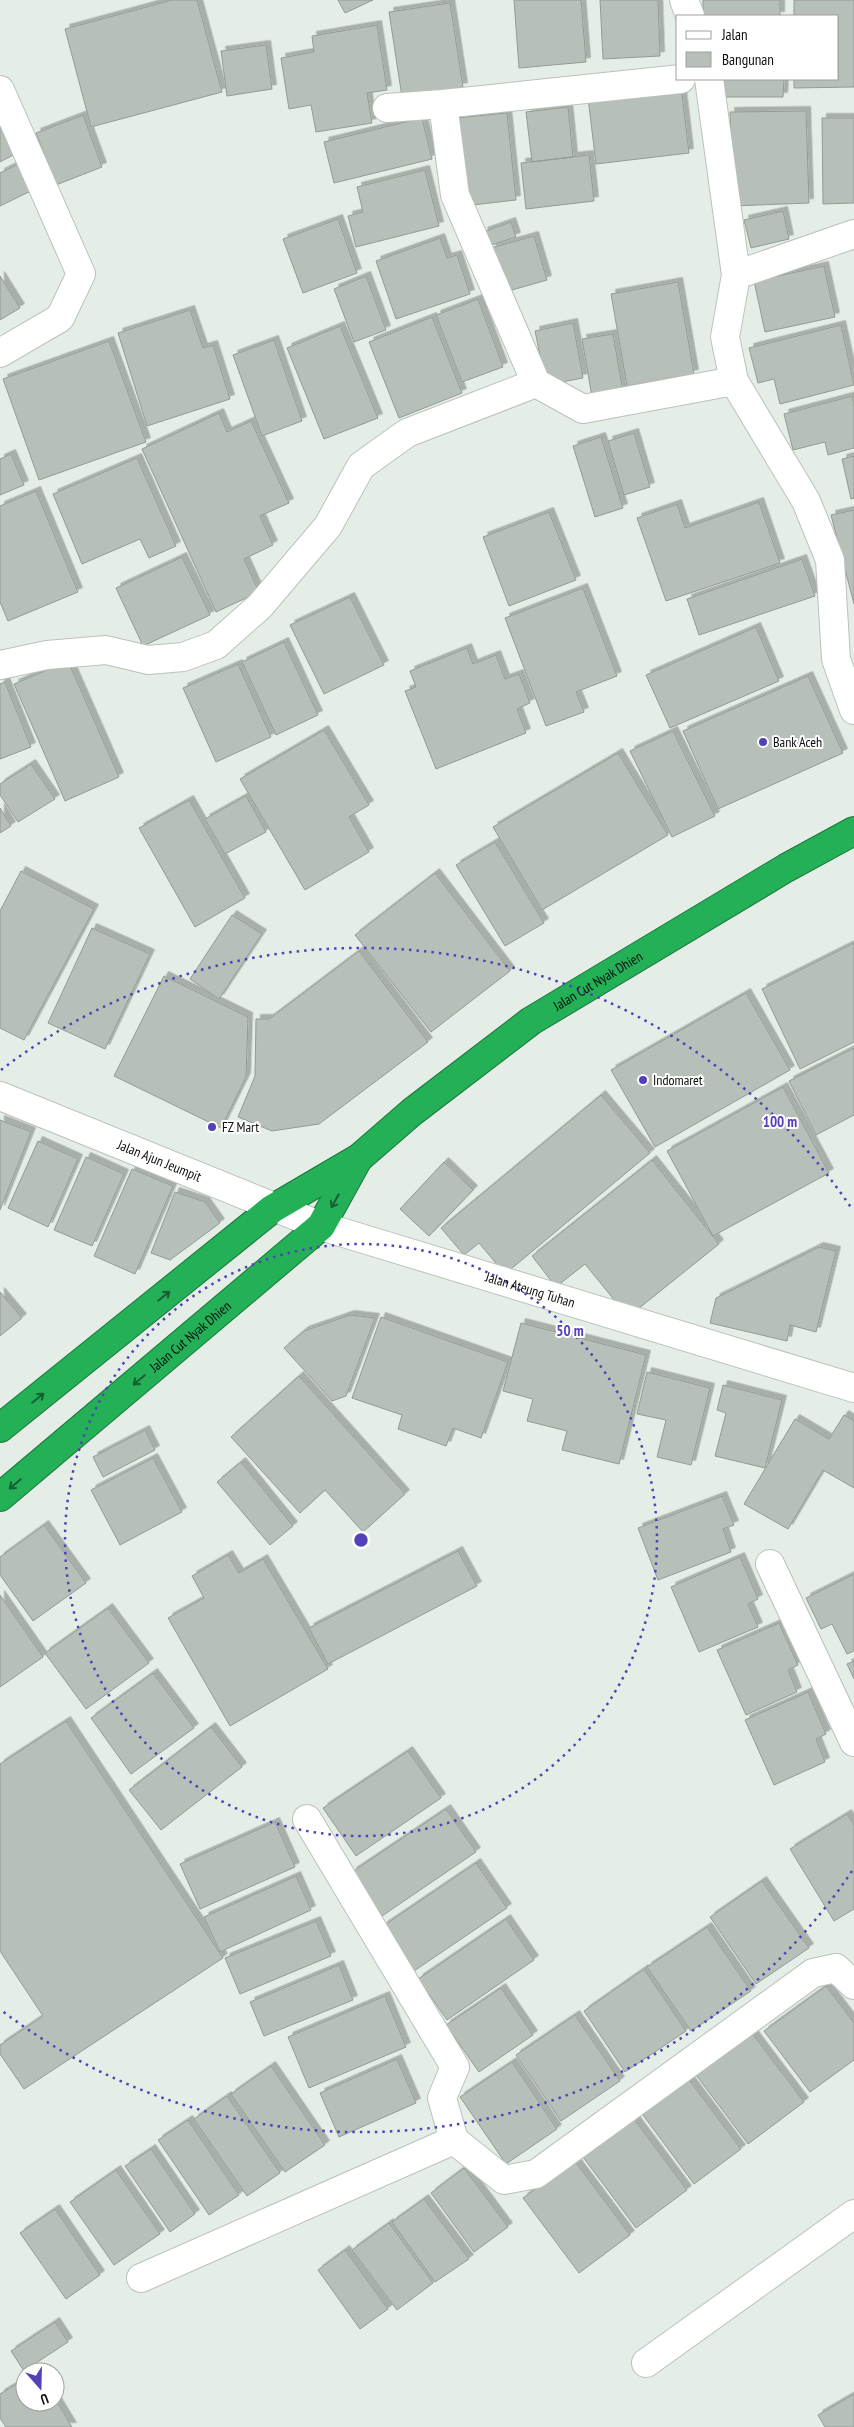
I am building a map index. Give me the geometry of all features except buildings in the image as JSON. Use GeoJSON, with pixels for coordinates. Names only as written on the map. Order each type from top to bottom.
{"type":"FeatureCollection","features":[{"type":"Feature","properties":{"kind":"highway","name":"Jalan Cut Nyak Dhien"},"geometry":{"type":"LineString","coordinates":[[0,1428],[272,1209],[359,1158],[412,1112],[531,1021],[786,868],[854,831]]}},
{"type":"Feature","properties":{"kind":"highway","name":"Jalan Cut Nyak Dhien"},"geometry":{"type":"LineString","coordinates":[[0,1497],[320,1226],[359,1158]]}},
{"type":"Feature","properties":{"kind":"street"},"geometry":{"type":"LineString","coordinates":[[684,0],[690,15]]}},
{"type":"Feature","properties":{"kind":"street"},"geometry":{"type":"LineString","coordinates":[[387,108],[443,104],[676,80]]}},
{"type":"Feature","properties":{"kind":"street"},"geometry":{"type":"LineString","coordinates":[[709,80],[736,275],[725,336],[734,381],[806,501],[830,560],[836,659],[854,710]]}},
{"type":"Feature","properties":{"kind":"street"},"geometry":{"type":"LineString","coordinates":[[0,90],[80,274],[60,318],[0,353]]}},
{"type":"Feature","properties":{"kind":"street"},"geometry":{"type":"LineString","coordinates":[[443,104],[454,195],[536,383],[584,409],[734,381]]}},
{"type":"Feature","properties":{"kind":"street"},"geometry":{"type":"LineString","coordinates":[[736,275],[854,234]]}},
{"type":"Feature","properties":{"kind":"street"},"geometry":{"type":"LineString","coordinates":[[0,664],[47,655],[106,650],[148,660],[183,657],[216,645],[260,606],[328,526],[361,466],[407,433],[536,383]]}},
{"type":"Feature","properties":{"kind":"street","name":"Jalan Ajun Jeumpit"},"geometry":{"type":"LineString","coordinates":[[0,1096],[272,1209],[320,1226]]}},
{"type":"Feature","properties":{"kind":"street","name":"Jalan Ateung Tuhan"},"geometry":{"type":"LineString","coordinates":[[320,1226],[854,1388]]}},
{"type":"Feature","properties":{"kind":"street"},"geometry":{"type":"LineString","coordinates":[[770,1564],[854,1742]]}},
{"type":"Feature","properties":{"kind":"street"},"geometry":{"type":"LineString","coordinates":[[307,1820],[455,2067],[442,2098],[454,2140],[504,2180],[536,2174],[813,1972],[836,1968],[854,1985]]}},
{"type":"Feature","properties":{"kind":"street"},"geometry":{"type":"LineString","coordinates":[[141,2278],[454,2140]]}},
{"type":"Feature","properties":{"kind":"street"},"geometry":{"type":"LineString","coordinates":[[646,2363],[854,2214]]}},
{"type":"Feature","properties":{"kind":"place","name":"Bank Aceh"},"geometry":{"type":"Point","coordinates":[763,742]}},
{"type":"Feature","properties":{"kind":"place","name":"Indomaret"},"geometry":{"type":"Point","coordinates":[643,1080]}},
{"type":"Feature","properties":{"kind":"place","name":"FZ Mart"},"geometry":{"type":"Point","coordinates":[212,1127]}}]}
